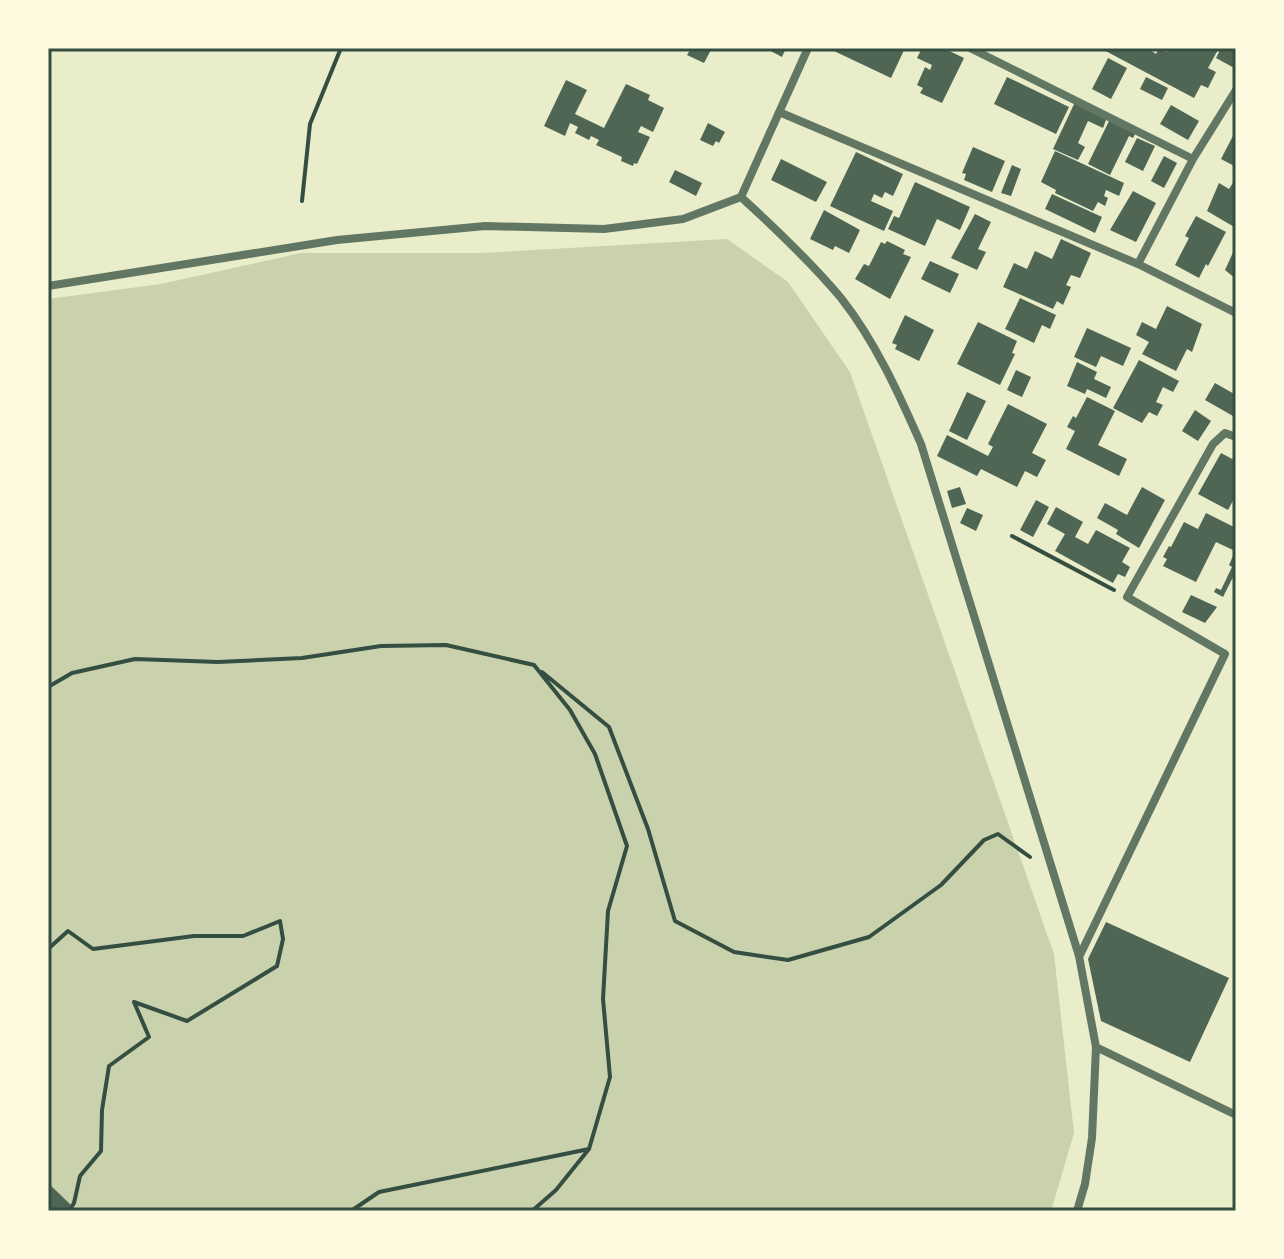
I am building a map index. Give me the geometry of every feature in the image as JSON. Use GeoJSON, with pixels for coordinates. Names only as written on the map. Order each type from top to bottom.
{"type":"FeatureCollection","features":[{"type":"Feature","properties":{"kind":"street"},"geometry":{"type":"LineString","coordinates":[[48,286],[337,240],[485,226],[604,229],[683,219],[741,197],[808,48]]}},
{"type":"Feature","properties":{"kind":"street"},"geometry":{"type":"LineString","coordinates":[[970,48],[1193,159]]}},
{"type":"Feature","properties":{"kind":"street"},"geometry":{"type":"LineString","coordinates":[[1138,264],[1193,159],[1236,90]]}},
{"type":"Feature","properties":{"kind":"street"},"geometry":{"type":"LineString","coordinates":[[779,112],[1138,264],[1236,313]]}},
{"type":"Feature","properties":{"kind":"street"},"geometry":{"type":"LineString","coordinates":[[741,197],[842,300],[898,391],[921,444],[1079,956],[1096,1047],[1092,1138],[1085,1184],[1077,1211]]}},
{"type":"Feature","properties":{"kind":"street"},"geometry":{"type":"LineString","coordinates":[[1079,956],[1225,654],[1127,597],[1213,444],[1225,433],[1236,437]]}},
{"type":"Feature","properties":{"kind":"street"},"geometry":{"type":"LineString","coordinates":[[1096,1047],[1236,1115]]}},
{"type":"Feature","properties":{"kind":"path"},"geometry":{"type":"LineString","coordinates":[[302,201],[310,124],[341,48]]}},
{"type":"Feature","properties":{"kind":"path"},"geometry":{"type":"LineString","coordinates":[[1012,536],[1127,597]]}},
{"type":"Feature","properties":{"kind":"path"},"geometry":{"type":"LineString","coordinates":[[48,687],[72,673],[135,659],[218,662],[288,659],[381,646],[446,645],[534,665],[609,727],[648,829],[675,921],[734,952],[788,960],[869,937],[941,885],[984,840],[998,834],[1029,855],[1035,867]]}},
{"type":"Feature","properties":{"kind":"path"},"geometry":{"type":"LineString","coordinates":[[532,1211],[556,1190],[589,1149],[610,1077],[603,999],[608,911],[627,846],[595,754],[570,710],[534,665]]}},
{"type":"Feature","properties":{"kind":"path"},"geometry":{"type":"LineString","coordinates":[[48,949],[68,931],[93,949],[194,936],[243,936],[280,921],[283,939],[277,966],[187,1021],[134,1002],[149,1037],[109,1066],[102,1110],[101,1151],[80,1176],[69,1211]]}},
{"type":"Feature","properties":{"kind":"path"},"geometry":{"type":"LineString","coordinates":[[351,1211],[379,1192],[589,1149]]}},
{"type":"Feature","properties":{"kind":"green space"},"geometry":{"type":"Polygon","coordinates":[[[727,239],[788,282],[850,372],[1054,954],[1074,1133],[1051,1211],[48,1211],[48,299],[161,284],[301,253],[482,253],[727,239]]]}},
{"type":"Feature","properties":{"kind":"building"},"geometry":{"type":"Polygon","coordinates":[[[691,48],[712,48],[704,63],[687,55],[691,48]]]}},
{"type":"Feature","properties":{"kind":"building"},"geometry":{"type":"Polygon","coordinates":[[[765,48],[786,48],[782,57],[765,48]]]}},
{"type":"Feature","properties":{"kind":"building"},"geometry":{"type":"Polygon","coordinates":[[[836,48],[905,48],[891,78],[834,51],[836,48]]]}},
{"type":"Feature","properties":{"kind":"building"},"geometry":{"type":"Polygon","coordinates":[[[922,48],[943,48],[964,58],[942,103],[920,93],[923,88],[917,85],[925,67],[930,70],[932,65],[917,58],[922,48]]]}},
{"type":"Feature","properties":{"kind":"building"},"geometry":{"type":"Polygon","coordinates":[[[1100,48],[1151,48],[1156,54],[1159,48],[1167,52],[1169,48],[1219,48],[1208,68],[1216,72],[1208,88],[1201,85],[1194,98],[1100,48]]]}},
{"type":"Feature","properties":{"kind":"building"},"geometry":{"type":"Polygon","coordinates":[[[1221,48],[1236,48],[1236,69],[1216,58],[1221,48]]]}},
{"type":"Feature","properties":{"kind":"building"},"geometry":{"type":"Polygon","coordinates":[[[1108,58],[1127,68],[1111,99],[1092,89],[1108,58]]]}},
{"type":"Feature","properties":{"kind":"building"},"geometry":{"type":"Polygon","coordinates":[[[1007,77],[1069,107],[1056,134],[994,104],[1007,77]]]}},
{"type":"Feature","properties":{"kind":"building"},"geometry":{"type":"Polygon","coordinates":[[[1146,77],[1168,88],[1162,100],[1140,89],[1146,77]]]}},
{"type":"Feature","properties":{"kind":"building"},"geometry":{"type":"Polygon","coordinates":[[[566,80],[587,90],[575,114],[604,128],[626,84],[650,95],[648,100],[664,108],[653,132],[641,126],[638,132],[650,137],[637,164],[633,166],[621,161],[622,157],[596,145],[599,140],[591,136],[589,140],[575,133],[578,127],[570,123],[565,136],[544,126],[566,80]]]}},
{"type":"Feature","properties":{"kind":"building"},"geometry":{"type":"Polygon","coordinates":[[[1075,102],[1107,117],[1103,128],[1088,121],[1078,143],[1085,147],[1078,160],[1053,149],[1075,102]]]}},
{"type":"Feature","properties":{"kind":"building"},"geometry":{"type":"Polygon","coordinates":[[[1171,105],[1199,121],[1188,140],[1160,124],[1171,105]]]}},
{"type":"Feature","properties":{"kind":"building"},"geometry":{"type":"Polygon","coordinates":[[[1110,119],[1136,132],[1133,138],[1129,136],[1110,175],[1088,164],[1110,119]]]}},
{"type":"Feature","properties":{"kind":"building"},"geometry":{"type":"Polygon","coordinates":[[[708,123],[725,132],[719,143],[716,141],[713,146],[700,140],[708,123]]]}},
{"type":"Feature","properties":{"kind":"building"},"geometry":{"type":"Polygon","coordinates":[[[1236,130],[1236,167],[1221,159],[1236,130]]]}},
{"type":"Feature","properties":{"kind":"building"},"geometry":{"type":"Polygon","coordinates":[[[1137,138],[1155,146],[1143,171],[1125,162],[1137,138]]]}},
{"type":"Feature","properties":{"kind":"building"},"geometry":{"type":"Polygon","coordinates":[[[973,147],[1005,161],[992,192],[964,180],[966,174],[962,173],[973,147]]]}},
{"type":"Feature","properties":{"kind":"building"},"geometry":{"type":"Polygon","coordinates":[[[1055,151],[1124,183],[1119,196],[1106,190],[1104,196],[1108,198],[1105,206],[1098,202],[1093,211],[1055,193],[1056,190],[1041,182],[1055,151]]]}},
{"type":"Feature","properties":{"kind":"building"},"geometry":{"type":"Polygon","coordinates":[[[856,152],[903,174],[893,196],[885,192],[882,198],[874,194],[871,201],[893,211],[884,231],[830,206],[856,152]]]}},
{"type":"Feature","properties":{"kind":"building"},"geometry":{"type":"Polygon","coordinates":[[[1164,156],[1177,163],[1164,188],[1151,181],[1164,156]]]}},
{"type":"Feature","properties":{"kind":"building"},"geometry":{"type":"Polygon","coordinates":[[[781,159],[827,182],[816,202],[771,180],[781,159]]]}},
{"type":"Feature","properties":{"kind":"building"},"geometry":{"type":"Polygon","coordinates":[[[1012,165],[1021,169],[1011,196],[1001,193],[1012,165]]]}},
{"type":"Feature","properties":{"kind":"building"},"geometry":{"type":"Polygon","coordinates":[[[675,170],[702,183],[696,196],[669,182],[675,170]]]}},
{"type":"Feature","properties":{"kind":"building"},"geometry":{"type":"Polygon","coordinates":[[[1236,178],[1236,228],[1207,211],[1219,183],[1229,189],[1236,178]]]}},
{"type":"Feature","properties":{"kind":"building"},"geometry":{"type":"Polygon","coordinates":[[[915,182],[970,207],[960,230],[937,219],[925,246],[888,229],[894,216],[899,218],[915,182]]]}},
{"type":"Feature","properties":{"kind":"building"},"geometry":{"type":"Polygon","coordinates":[[[1133,191],[1156,203],[1136,242],[1110,230],[1133,191]]]}},
{"type":"Feature","properties":{"kind":"building"},"geometry":{"type":"Polygon","coordinates":[[[1052,194],[1102,217],[1095,233],[1045,209],[1052,194]]]}},
{"type":"Feature","properties":{"kind":"building"},"geometry":{"type":"Polygon","coordinates":[[[824,210],[860,230],[849,253],[835,246],[833,250],[810,239],[824,210]]]}},
{"type":"Feature","properties":{"kind":"building"},"geometry":{"type":"Polygon","coordinates":[[[975,214],[991,222],[978,249],[986,252],[977,270],[951,258],[975,214]]]}},
{"type":"Feature","properties":{"kind":"building"},"geometry":{"type":"Polygon","coordinates":[[[1196,216],[1226,232],[1199,278],[1175,265],[1196,216]]]}},
{"type":"Feature","properties":{"kind":"building"},"geometry":{"type":"Polygon","coordinates":[[[1061,239],[1091,253],[1080,278],[1071,275],[1066,285],[1071,287],[1063,305],[1057,301],[1053,309],[1003,287],[1014,263],[1027,269],[1035,251],[1052,259],[1061,239]]]}},
{"type":"Feature","properties":{"kind":"building"},"geometry":{"type":"Polygon","coordinates":[[[887,241],[905,250],[903,254],[911,257],[890,299],[855,279],[864,264],[869,266],[881,242],[885,244],[887,241]]]}},
{"type":"Feature","properties":{"kind":"building"},"geometry":{"type":"Polygon","coordinates":[[[1236,246],[1236,279],[1225,270],[1236,246]]]}},
{"type":"Feature","properties":{"kind":"building"},"geometry":{"type":"Polygon","coordinates":[[[930,261],[959,274],[950,293],[921,279],[930,261]]]}},
{"type":"Feature","properties":{"kind":"building"},"geometry":{"type":"Polygon","coordinates":[[[1020,298],[1056,315],[1050,329],[1042,325],[1034,343],[1005,329],[1020,298]]]}},
{"type":"Feature","properties":{"kind":"building"},"geometry":{"type":"Polygon","coordinates":[[[1167,306],[1202,324],[1192,352],[1187,349],[1176,371],[1142,354],[1149,342],[1136,335],[1142,322],[1156,329],[1167,306]]]}},
{"type":"Feature","properties":{"kind":"building"},"geometry":{"type":"Polygon","coordinates":[[[905,315],[934,330],[919,361],[895,349],[897,345],[892,343],[905,315]]]}},
{"type":"Feature","properties":{"kind":"building"},"geometry":{"type":"Polygon","coordinates":[[[978,322],[1017,341],[1012,353],[1015,354],[1000,385],[957,364],[978,322]]]}},
{"type":"Feature","properties":{"kind":"building"},"geometry":{"type":"Polygon","coordinates":[[[1087,328],[1131,348],[1123,366],[1101,356],[1096,367],[1074,357],[1087,328]]]}},
{"type":"Feature","properties":{"kind":"building"},"geometry":{"type":"Polygon","coordinates":[[[1139,360],[1179,381],[1173,392],[1163,387],[1156,402],[1163,405],[1157,416],[1149,412],[1142,423],[1113,408],[1139,360]]]}},
{"type":"Feature","properties":{"kind":"building"},"geometry":{"type":"Polygon","coordinates":[[[1077,362],[1097,372],[1094,379],[1111,387],[1106,398],[1087,389],[1085,394],[1067,386],[1077,362]]]}},
{"type":"Feature","properties":{"kind":"building"},"geometry":{"type":"Polygon","coordinates":[[[1016,370],[1031,377],[1022,397],[1007,390],[1016,370]]]}},
{"type":"Feature","properties":{"kind":"building"},"geometry":{"type":"Polygon","coordinates":[[[1215,383],[1236,395],[1233,416],[1205,400],[1215,383]]]}},
{"type":"Feature","properties":{"kind":"building"},"geometry":{"type":"Polygon","coordinates":[[[967,392],[986,401],[967,440],[949,431],[967,392]]]}},
{"type":"Feature","properties":{"kind":"building"},"geometry":{"type":"Polygon","coordinates":[[[1087,397],[1115,411],[1098,445],[1127,459],[1119,476],[1066,449],[1075,431],[1067,427],[1073,416],[1076,418],[1087,397]]]}},
{"type":"Feature","properties":{"kind":"building"},"geometry":{"type":"Polygon","coordinates":[[[1008,404],[1047,424],[1032,453],[1046,460],[1037,477],[1025,471],[1017,487],[981,469],[977,476],[937,456],[947,435],[988,456],[993,447],[988,444],[1008,404]]]}},
{"type":"Feature","properties":{"kind":"building"},"geometry":{"type":"Polygon","coordinates":[[[1195,410],[1211,421],[1198,441],[1182,431],[1195,410]]]}},
{"type":"Feature","properties":{"kind":"building"},"geometry":{"type":"Polygon","coordinates":[[[1221,453],[1236,461],[1236,495],[1228,510],[1198,494],[1221,453]]]}},
{"type":"Feature","properties":{"kind":"building"},"geometry":{"type":"Polygon","coordinates":[[[960,487],[966,504],[952,508],[947,491],[960,487]]]}},
{"type":"Feature","properties":{"kind":"building"},"geometry":{"type":"Polygon","coordinates":[[[1142,487],[1165,500],[1139,548],[1116,534],[1118,530],[1097,518],[1105,503],[1127,515],[1142,487]]]}},
{"type":"Feature","properties":{"kind":"building"},"geometry":{"type":"Polygon","coordinates":[[[1036,500],[1049,507],[1033,537],[1020,530],[1036,500]]]}},
{"type":"Feature","properties":{"kind":"building"},"geometry":{"type":"Polygon","coordinates":[[[1056,507],[1083,522],[1075,537],[1088,544],[1096,530],[1130,548],[1122,562],[1130,567],[1125,577],[1118,574],[1113,583],[1055,551],[1065,534],[1047,524],[1056,507]]]}},
{"type":"Feature","properties":{"kind":"building"},"geometry":{"type":"Polygon","coordinates":[[[967,508],[983,515],[976,531],[960,523],[967,508]]]}},
{"type":"Feature","properties":{"kind":"building"},"geometry":{"type":"Polygon","coordinates":[[[1206,513],[1236,528],[1236,571],[1223,597],[1214,592],[1216,588],[1221,590],[1232,567],[1229,565],[1235,551],[1216,542],[1196,582],[1163,566],[1167,559],[1163,557],[1184,522],[1198,529],[1206,513]]]}},
{"type":"Feature","properties":{"kind":"building"},"geometry":{"type":"Polygon","coordinates":[[[1191,595],[1217,607],[1205,623],[1182,612],[1191,595]]]}},
{"type":"Feature","properties":{"kind":"building"},"geometry":{"type":"Polygon","coordinates":[[[1106,922],[1229,978],[1190,1062],[1101,1021],[1088,959],[1106,922]]]}},
{"type":"Feature","properties":{"kind":"building"},"geometry":{"type":"Polygon","coordinates":[[[48,1183],[71,1205],[66,1211],[48,1211],[48,1183]]]}}]}
